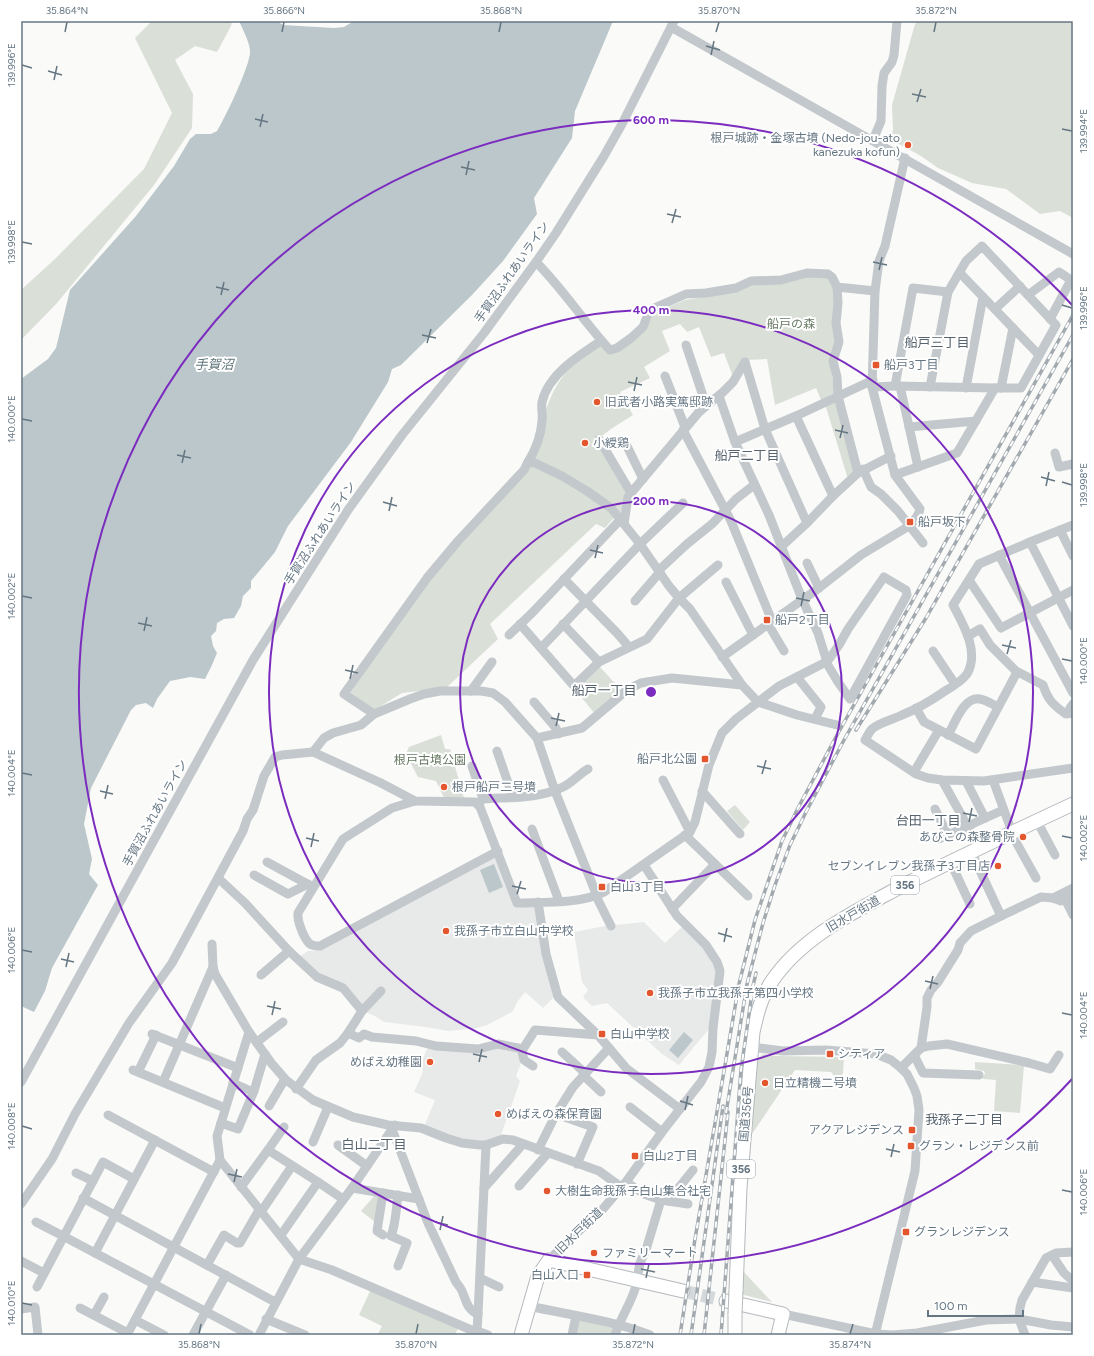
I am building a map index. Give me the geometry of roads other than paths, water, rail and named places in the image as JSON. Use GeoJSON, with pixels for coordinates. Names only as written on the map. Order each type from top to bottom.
{"type":"FeatureCollection","features":[{"type":"Feature","properties":{"kind":"highway","name":"旧水戸街道"},"geometry":{"type":"LineString","coordinates":[[762,998],[778,973],[816,936],[882,897],[950,861],[1073,804]]}},
{"type":"Feature","properties":{"kind":"highway","name":"国道356号"},"geometry":{"type":"LineString","coordinates":[[735,1335],[741,1182],[751,1047],[755,1021],[762,998]]}},
{"type":"Feature","properties":{"kind":"highway"},"geometry":{"type":"LineString","coordinates":[[521,1335],[538,1276],[549,1260],[683,1291]]}},
{"type":"Feature","properties":{"kind":"highway"},"geometry":{"type":"LineString","coordinates":[[726,1301],[783,1314],[780,1334]]}},
{"type":"Feature","properties":{"kind":"street"},"geometry":{"type":"LineString","coordinates":[[873,140],[881,125],[882,81],[886,69],[892,62],[894,55],[897,21]]}},
{"type":"Feature","properties":{"kind":"street"},"geometry":{"type":"LineString","coordinates":[[672,24],[1073,254]]}},
{"type":"Feature","properties":{"kind":"street","name":"手賀沼ふれあいライン"},"geometry":{"type":"LineString","coordinates":[[21,1082],[234,693],[281,614],[348,510],[397,441],[484,333],[536,262],[604,156],[640,90],[672,24]]}},
{"type":"Feature","properties":{"kind":"street"},"geometry":{"type":"LineString","coordinates":[[722,657],[819,588],[861,555],[909,526],[918,516],[920,508],[895,475],[873,384],[876,291],[879,261],[886,246],[905,158]]}},
{"type":"Feature","properties":{"kind":"street"},"geometry":{"type":"LineString","coordinates":[[735,442],[838,396],[873,384],[897,386],[930,387],[966,388],[1021,388],[1056,325],[982,246],[966,261],[948,292],[930,387]]}},
{"type":"Feature","properties":{"kind":"street"},"geometry":{"type":"LineString","coordinates":[[536,262],[548,274],[610,350],[616,348],[631,338],[643,327],[648,314],[652,309],[686,294],[706,293],[736,288],[751,281],[780,280],[807,273],[828,274],[832,277],[837,287],[838,303],[836,322],[839,342],[833,361],[837,378],[838,396],[860,471],[871,487],[885,498],[923,543]]}},
{"type":"Feature","properties":{"kind":"street"},"geometry":{"type":"LineString","coordinates":[[960,272],[1039,355]]}},
{"type":"Feature","properties":{"kind":"street"},"geometry":{"type":"LineString","coordinates":[[1028,295],[1059,272],[1070,280],[1050,319]]}},
{"type":"Feature","properties":{"kind":"street"},"geometry":{"type":"LineString","coordinates":[[995,310],[1020,286]]}},
{"type":"Feature","properties":{"kind":"street"},"geometry":{"type":"LineString","coordinates":[[837,287],[876,291]]}},
{"type":"Feature","properties":{"kind":"street"},"geometry":{"type":"LineString","coordinates":[[918,467],[909,427],[897,386],[913,288],[948,292]]}},
{"type":"Feature","properties":{"kind":"street"},"geometry":{"type":"LineString","coordinates":[[966,388],[983,297]]}},
{"type":"Feature","properties":{"kind":"street"},"geometry":{"type":"LineString","coordinates":[[895,475],[957,453],[998,388],[1013,328]]}},
{"type":"Feature","properties":{"kind":"street"},"geometry":{"type":"LineString","coordinates":[[374,714],[344,694],[427,578],[458,541],[486,513],[524,470],[537,446],[542,429],[542,404],[546,391],[554,379],[576,357],[601,340]]}},
{"type":"Feature","properties":{"kind":"street"},"geometry":{"type":"LineString","coordinates":[[686,345],[706,405]]}},
{"type":"Feature","properties":{"kind":"street"},"geometry":{"type":"LineString","coordinates":[[509,635],[564,578],[622,522],[628,497],[631,493],[666,452],[684,428],[706,405],[719,396],[732,382],[746,362],[765,429],[807,523]]}},
{"type":"Feature","properties":{"kind":"street"},"geometry":{"type":"LineString","coordinates":[[665,376],[684,428],[740,542],[770,623],[784,651]]}},
{"type":"Feature","properties":{"kind":"street"},"geometry":{"type":"LineString","coordinates":[[472,766],[481,801],[480,807],[517,903],[578,900],[596,896],[644,865],[688,833],[695,822],[709,765],[722,733],[736,718],[779,686],[827,662],[884,578],[906,590],[907,595],[850,699],[838,682],[827,662],[818,633],[802,599],[769,515],[735,442],[719,396]]}},
{"type":"Feature","properties":{"kind":"street"},"geometry":{"type":"LineString","coordinates":[[796,416],[833,496]]}},
{"type":"Feature","properties":{"kind":"street"},"geometry":{"type":"LineString","coordinates":[[909,427],[976,421]]}},
{"type":"Feature","properties":{"kind":"street"},"geometry":{"type":"LineString","coordinates":[[599,440],[631,493]]}},
{"type":"Feature","properties":{"kind":"street"},"geometry":{"type":"LineString","coordinates":[[624,440],[643,479]]}},
{"type":"Feature","properties":{"kind":"street"},"geometry":{"type":"LineString","coordinates":[[1055,453],[1059,467],[1073,464]]}},
{"type":"Feature","properties":{"kind":"street"},"geometry":{"type":"LineString","coordinates":[[781,547],[860,471],[890,456]]}},
{"type":"Feature","properties":{"kind":"street"},"geometry":{"type":"LineString","coordinates":[[528,462],[535,463],[562,476],[611,508],[640,544],[679,598],[690,609],[742,685],[758,702],[797,715],[837,725]]}},
{"type":"Feature","properties":{"kind":"street"},"geometry":{"type":"LineString","coordinates":[[635,601],[659,571],[686,544],[712,524],[736,499],[754,485]]}},
{"type":"Feature","properties":{"kind":"street"},"geometry":{"type":"LineString","coordinates":[[541,648],[640,544],[683,503]]}},
{"type":"Feature","properties":{"kind":"street"},"geometry":{"type":"LineString","coordinates":[[1073,525],[979,564],[953,605],[968,636],[971,650],[971,661],[967,674],[933,699],[872,729],[865,740],[875,748],[914,772],[928,778],[942,780],[993,780],[1073,768]]}},
{"type":"Feature","properties":{"kind":"street"},"geometry":{"type":"LineString","coordinates":[[1060,530],[1073,556]]}},
{"type":"Feature","properties":{"kind":"street"},"geometry":{"type":"LineString","coordinates":[[1030,542],[1073,626]]}},
{"type":"Feature","properties":{"kind":"street"},"geometry":{"type":"LineString","coordinates":[[999,555],[1073,693]]}},
{"type":"Feature","properties":{"kind":"street"},"geometry":{"type":"LineString","coordinates":[[807,563],[819,588]]}},
{"type":"Feature","properties":{"kind":"street"},"geometry":{"type":"LineString","coordinates":[[520,624],[574,686],[599,662],[647,639],[679,598],[718,565]]}},
{"type":"Feature","properties":{"kind":"street"},"geometry":{"type":"LineString","coordinates":[[564,578],[617,633],[629,648]]}},
{"type":"Feature","properties":{"kind":"street"},"geometry":{"type":"LineString","coordinates":[[969,580],[1001,628],[1073,590]]}},
{"type":"Feature","properties":{"kind":"street"},"geometry":{"type":"LineString","coordinates":[[726,582],[753,635]]}},
{"type":"Feature","properties":{"kind":"street"},"geometry":{"type":"LineString","coordinates":[[563,624],[599,662]]}},
{"type":"Feature","properties":{"kind":"street"},"geometry":{"type":"LineString","coordinates":[[968,636],[980,629],[990,645],[1017,672],[1043,685],[1047,697],[1055,706],[1066,714],[1073,713],[1070,708],[1073,704]]}},
{"type":"Feature","properties":{"kind":"street"},"geometry":{"type":"LineString","coordinates":[[933,650],[955,684]]}},
{"type":"Feature","properties":{"kind":"street"},"geometry":{"type":"LineString","coordinates":[[471,691],[492,662]]}},
{"type":"Feature","properties":{"kind":"street"},"geometry":{"type":"LineString","coordinates":[[916,708],[924,722],[976,748],[1017,672]]}},
{"type":"Feature","properties":{"kind":"street"},"geometry":{"type":"LineString","coordinates":[[797,677],[821,707],[815,719]]}},
{"type":"Feature","properties":{"kind":"street"},"geometry":{"type":"LineString","coordinates":[[537,738],[582,728],[627,690],[641,683],[672,678],[742,685]]}},
{"type":"Feature","properties":{"kind":"street"},"geometry":{"type":"LineString","coordinates":[[313,752],[324,738],[345,729],[361,725],[374,714],[424,694],[440,691],[486,691],[493,693],[505,702],[537,738],[555,791],[596,896],[611,926]]}},
{"type":"Feature","properties":{"kind":"street"},"geometry":{"type":"LineString","coordinates":[[948,735],[963,707],[968,701],[980,699],[998,707]]}},
{"type":"Feature","properties":{"kind":"street"},"geometry":{"type":"LineString","coordinates":[[534,702],[556,728],[558,734]]}},
{"type":"Feature","properties":{"kind":"street"},"geometry":{"type":"LineString","coordinates":[[914,772],[939,730]]}},
{"type":"Feature","properties":{"kind":"street"},"geometry":{"type":"LineString","coordinates":[[497,751],[513,797]]}},
{"type":"Feature","properties":{"kind":"street"},"geometry":{"type":"LineString","coordinates":[[21,1204],[52,1159],[75,1114],[129,1023],[172,963],[243,831],[247,819],[253,810],[264,776],[275,757],[313,752],[381,783],[415,801]]}},
{"type":"Feature","properties":{"kind":"street"},"geometry":{"type":"LineString","coordinates":[[498,851],[317,946],[309,943],[297,917],[311,885],[344,839],[392,808],[415,801],[472,802],[538,795],[555,791],[567,785],[588,769]]}},
{"type":"Feature","properties":{"kind":"street"},"geometry":{"type":"LineString","coordinates":[[663,780],[688,833],[715,864],[748,896]]}},
{"type":"Feature","properties":{"kind":"street"},"geometry":{"type":"LineString","coordinates":[[942,780],[967,826],[1001,916]]}},
{"type":"Feature","properties":{"kind":"street"},"geometry":{"type":"LineString","coordinates":[[993,780],[1011,832],[1036,878]]}},
{"type":"Feature","properties":{"kind":"street"},"geometry":{"type":"LineString","coordinates":[[966,781],[985,818]]}},
{"type":"Feature","properties":{"kind":"street"},"geometry":{"type":"LineString","coordinates":[[702,791],[740,834]]}},
{"type":"Feature","properties":{"kind":"street"},"geometry":{"type":"LineString","coordinates":[[935,809],[948,835]]}},
{"type":"Feature","properties":{"kind":"street"},"geometry":{"type":"LineString","coordinates":[[939,839],[1003,810]]}},
{"type":"Feature","properties":{"kind":"street"},"geometry":{"type":"LineString","coordinates":[[1037,821],[1055,854]]}},
{"type":"Feature","properties":{"kind":"street"},"geometry":{"type":"LineString","coordinates":[[532,829],[559,901]]}},
{"type":"Feature","properties":{"kind":"street"},"geometry":{"type":"LineString","coordinates":[[950,861],[970,904]]}},
{"type":"Feature","properties":{"kind":"street"},"geometry":{"type":"LineString","coordinates":[[267,862],[311,885]]}},
{"type":"Feature","properties":{"kind":"street"},"geometry":{"type":"LineString","coordinates":[[644,865],[672,909],[715,864]]}},
{"type":"Feature","properties":{"kind":"street"},"geometry":{"type":"LineString","coordinates":[[254,875],[288,894],[311,885]]}},
{"type":"Feature","properties":{"kind":"street"},"geometry":{"type":"LineString","coordinates":[[218,878],[245,903],[289,951],[317,977],[343,988],[362,1011]]}},
{"type":"Feature","properties":{"kind":"street"},"geometry":{"type":"LineString","coordinates":[[1053,898],[1073,888]]}},
{"type":"Feature","properties":{"kind":"street"},"geometry":{"type":"LineString","coordinates":[[921,1048],[927,998],[958,950],[960,943],[971,931],[1041,897],[1053,898],[1061,901],[1069,897],[1073,915]]}},
{"type":"Feature","properties":{"kind":"street"},"geometry":{"type":"LineString","coordinates":[[538,902],[546,954],[558,997],[598,1035],[626,1068],[680,1109]]}},
{"type":"Feature","properties":{"kind":"street","name":"旧水戸街道"},"geometry":{"type":"LineString","coordinates":[[549,1260],[602,1210],[701,1082],[709,1067],[712,1052],[713,1028],[720,971],[717,962],[706,945],[672,909]]}},
{"type":"Feature","properties":{"kind":"street"},"geometry":{"type":"LineString","coordinates":[[212,944],[212,967],[214,974],[249,1032],[285,1079],[312,1100],[353,1117],[394,1127],[421,1128],[462,1143],[486,1145],[507,1139],[599,1171],[644,1194],[688,1204]]}},
{"type":"Feature","properties":{"kind":"street"},"geometry":{"type":"LineString","coordinates":[[261,975],[289,951]]}},
{"type":"Feature","properties":{"kind":"street"},"geometry":{"type":"LineString","coordinates":[[163,1082],[212,967]]}},
{"type":"Feature","properties":{"kind":"street"},"geometry":{"type":"LineString","coordinates":[[296,1089],[316,1060],[340,1043],[362,1011],[381,991]]}},
{"type":"Feature","properties":{"kind":"street"},"geometry":{"type":"LineString","coordinates":[[257,1042],[283,1022]]}},
{"type":"Feature","properties":{"kind":"street"},"geometry":{"type":"LineString","coordinates":[[532,1066],[524,1060],[522,1052],[535,1030],[598,1035]]}},
{"type":"Feature","properties":{"kind":"street"},"geometry":{"type":"LineString","coordinates":[[249,1032],[216,1136],[220,1160],[260,1211],[298,1259],[332,1270],[469,1329],[488,1335]]}},
{"type":"Feature","properties":{"kind":"street"},"geometry":{"type":"LineString","coordinates":[[348,1033],[360,1038],[364,1034],[372,1037],[416,1041],[436,1046],[478,1049],[498,1044],[523,1049]]}},
{"type":"Feature","properties":{"kind":"street"},"geometry":{"type":"LineString","coordinates":[[225,1108],[136,1071],[154,1035],[238,1068]]}},
{"type":"Feature","properties":{"kind":"street"},"geometry":{"type":"LineString","coordinates":[[901,1068],[921,1048],[947,1044],[1027,1062],[1050,1070],[1059,1055]]}},
{"type":"Feature","properties":{"kind":"street"},"geometry":{"type":"LineString","coordinates":[[751,1047],[783,1051],[826,1050],[868,1052],[884,1056],[901,1068],[912,1082],[917,1096],[918,1110],[915,1172],[875,1334]]}},
{"type":"Feature","properties":{"kind":"street"},"geometry":{"type":"LineString","coordinates":[[538,1150],[556,1114],[574,1087],[584,1074],[609,1048]]}},
{"type":"Feature","properties":{"kind":"street"},"geometry":{"type":"LineString","coordinates":[[562,1052],[601,1092]]}},
{"type":"Feature","properties":{"kind":"street"},"geometry":{"type":"LineString","coordinates":[[221,1123],[238,1129],[253,1092],[265,1054]]}},
{"type":"Feature","properties":{"kind":"street"},"geometry":{"type":"LineString","coordinates":[[914,1055],[923,1073],[980,1075]]}},
{"type":"Feature","properties":{"kind":"street"},"geometry":{"type":"LineString","coordinates":[[269,1106],[285,1079]]}},
{"type":"Feature","properties":{"kind":"street"},"geometry":{"type":"LineString","coordinates":[[233,1084],[253,1092]]}},
{"type":"Feature","properties":{"kind":"street"},"geometry":{"type":"LineString","coordinates":[[313,1142],[328,1107]]}},
{"type":"Feature","properties":{"kind":"street"},"geometry":{"type":"LineString","coordinates":[[630,1107],[662,1132]]}},
{"type":"Feature","properties":{"kind":"street"},"geometry":{"type":"LineString","coordinates":[[556,1114],[594,1127],[577,1164]]}},
{"type":"Feature","properties":{"kind":"street"},"geometry":{"type":"LineString","coordinates":[[108,1115],[214,1172]]}},
{"type":"Feature","properties":{"kind":"street"},"geometry":{"type":"LineString","coordinates":[[242,1187],[284,1127]]}},
{"type":"Feature","properties":{"kind":"street"},"geometry":{"type":"LineString","coordinates":[[259,1335],[298,1259],[352,1188],[394,1127]]}},
{"type":"Feature","properties":{"kind":"street"},"geometry":{"type":"LineString","coordinates":[[394,1127],[428,1223],[456,1282],[462,1290],[466,1302],[473,1312],[478,1314]]}},
{"type":"Feature","properties":{"kind":"street"},"geometry":{"type":"LineString","coordinates":[[95,1253],[155,1140]]}},
{"type":"Feature","properties":{"kind":"street"},"geometry":{"type":"LineString","coordinates":[[484,1188],[523,1144]]}},
{"type":"Feature","properties":{"kind":"street"},"geometry":{"type":"LineString","coordinates":[[477,1331],[486,1145]]}},
{"type":"Feature","properties":{"kind":"street"},"geometry":{"type":"LineString","coordinates":[[338,1146],[367,1166]]}},
{"type":"Feature","properties":{"kind":"street"},"geometry":{"type":"LineString","coordinates":[[268,1150],[344,1199]]}},
{"type":"Feature","properties":{"kind":"street"},"geometry":{"type":"LineString","coordinates":[[519,1186],[548,1153]]}},
{"type":"Feature","properties":{"kind":"street"},"geometry":{"type":"LineString","coordinates":[[80,1308],[128,1334],[220,1160]]}},
{"type":"Feature","properties":{"kind":"street"},"geometry":{"type":"LineString","coordinates":[[37,1287],[103,1162],[134,1179]]}},
{"type":"Feature","properties":{"kind":"street"},"geometry":{"type":"LineString","coordinates":[[207,1265],[224,1236],[237,1243],[240,1243],[260,1211],[292,1166]]}},
{"type":"Feature","properties":{"kind":"street"},"geometry":{"type":"LineString","coordinates":[[615,1335],[635,1288],[641,1258],[645,1253],[665,1200],[693,1170]]}},
{"type":"Feature","properties":{"kind":"street"},"geometry":{"type":"LineString","coordinates":[[76,1172],[93,1181]]}},
{"type":"Feature","properties":{"kind":"street"},"geometry":{"type":"LineString","coordinates":[[281,1236],[318,1182]]}},
{"type":"Feature","properties":{"kind":"street"},"geometry":{"type":"LineString","coordinates":[[352,1188],[419,1199]]}},
{"type":"Feature","properties":{"kind":"street"},"geometry":{"type":"LineString","coordinates":[[383,1193],[377,1231],[384,1235]]}},
{"type":"Feature","properties":{"kind":"street"},"geometry":{"type":"LineString","coordinates":[[398,1196],[394,1229],[391,1236],[407,1243],[398,1266]]}},
{"type":"Feature","properties":{"kind":"street"},"geometry":{"type":"LineString","coordinates":[[83,1198],[275,1302]]}},
{"type":"Feature","properties":{"kind":"street"},"geometry":{"type":"LineString","coordinates":[[36,1222],[250,1335]]}},
{"type":"Feature","properties":{"kind":"street"},"geometry":{"type":"LineString","coordinates":[[1025,1335],[1019,1319],[1020,1308],[1022,1300],[1032,1282],[1046,1258],[1056,1254],[1073,1252]]}},
{"type":"Feature","properties":{"kind":"street"},"geometry":{"type":"LineString","coordinates":[[1052,1255],[1064,1272],[1073,1281]]}},
{"type":"Feature","properties":{"kind":"street"},"geometry":{"type":"LineString","coordinates":[[21,1261],[44,1273]]}},
{"type":"Feature","properties":{"kind":"street"},"geometry":{"type":"LineString","coordinates":[[194,1335],[226,1275]]}},
{"type":"Feature","properties":{"kind":"street"},"geometry":{"type":"LineString","coordinates":[[480,1278],[499,1287]]}},
{"type":"Feature","properties":{"kind":"street"},"geometry":{"type":"LineString","coordinates":[[1032,1282],[1073,1288]]}},
{"type":"Feature","properties":{"kind":"street"},"geometry":{"type":"LineString","coordinates":[[94,1315],[104,1297]]}},
{"type":"Feature","properties":{"kind":"street"},"geometry":{"type":"LineString","coordinates":[[529,1306],[618,1325],[650,1335]]}},
{"type":"Feature","properties":{"kind":"street"},"geometry":{"type":"LineString","coordinates":[[21,1310],[35,1307],[38,1335]]}},
{"type":"Feature","properties":{"kind":"street"},"geometry":{"type":"LineString","coordinates":[[783,1314],[875,1334],[911,1335],[986,1320],[1019,1319],[1051,1325],[1073,1327]]}},
{"type":"Feature","properties":{"kind":"street"},"geometry":{"type":"LineString","coordinates":[[572,1335],[576,1316]]}},
{"type":"Feature","properties":{"kind":"street"},"geometry":{"type":"LineString","coordinates":[[266,1319],[306,1335]]}},
{"type":"Feature","properties":{"kind":"street"},"geometry":{"type":"LineString","coordinates":[[135,1320],[164,1335]]}},
{"type":"Feature","properties":{"kind":"street"},"geometry":{"type":"LineString","coordinates":[[1051,1325],[1073,1333]]}},
{"type":"Feature","properties":{"kind":"water","name":"手賀沼"},"geometry":{"type":"Polygon","coordinates":[[[239,21],[277,21],[283,25],[334,28],[344,27],[354,21],[613,21],[575,111],[572,138],[534,198],[537,214],[503,261],[472,295],[401,365],[392,369],[388,382],[351,442],[288,526],[275,552],[251,581],[251,588],[243,596],[241,606],[234,618],[224,619],[217,623],[216,631],[211,636],[213,646],[217,653],[205,679],[190,677],[170,681],[157,699],[153,708],[146,703],[136,705],[131,710],[91,788],[84,824],[92,859],[89,874],[98,885],[52,968],[45,991],[34,1012],[21,1006],[21,379],[48,359],[56,348],[70,290],[136,216],[174,166],[190,139],[196,134],[211,134],[217,131],[237,90],[247,66],[249,56],[250,50],[246,36],[239,21]]]}},
{"type":"Feature","properties":{"kind":"water"},"geometry":{"type":"Polygon","coordinates":[[[494,864],[503,887],[489,893],[480,870],[494,864]]]}},
{"type":"Feature","properties":{"kind":"water"},"geometry":{"type":"Polygon","coordinates":[[[684,1032],[693,1040],[678,1058],[669,1050],[684,1032]]]}},
{"type":"Feature","properties":{"kind":"tunnel"},"geometry":{"type":"LineString","coordinates":[[683,1291],[726,1301]]}},
{"type":"Feature","properties":{"kind":"railway"},"geometry":{"type":"LineString","coordinates":[[680,1335],[739,984],[755,920],[782,841],[837,735],[1073,315]]}},
{"type":"Feature","properties":{"kind":"railway"},"geometry":{"type":"LineString","coordinates":[[726,1113],[747,984],[763,923],[790,845],[844,740],[1073,335]]}},
{"type":"Feature","properties":{"kind":"railway"},"geometry":{"type":"LineString","coordinates":[[856,730],[926,618],[1073,359]]}},
{"type":"Feature","properties":{"kind":"railway"},"geometry":{"type":"LineString","coordinates":[[721,1335],[741,1070],[756,973]]}},
{"type":"Feature","properties":{"kind":"railway"},"geometry":{"type":"LineString","coordinates":[[691,1335],[723,1106]]}},
{"type":"Feature","properties":{"kind":"railway"},"geometry":{"type":"LineString","coordinates":[[704,1335],[728,1112]]}},
{"type":"Feature","properties":{"kind":"place","name":"根戸城跡・金塚古墳 (Nedo-jou-ato kanezuka kofun)"},"geometry":{"type":"Point","coordinates":[908,145]}},
{"type":"Feature","properties":{"kind":"place","name":"船戸3丁目"},"geometry":{"type":"Point","coordinates":[876,365]}},
{"type":"Feature","properties":{"kind":"place","name":"旧武者小路実篤邸跡"},"geometry":{"type":"Point","coordinates":[597,402]}},
{"type":"Feature","properties":{"kind":"place","name":"小綬鶏"},"geometry":{"type":"Point","coordinates":[585,443]}},
{"type":"Feature","properties":{"kind":"place","name":"船戸坂下"},"geometry":{"type":"Point","coordinates":[910,522]}},
{"type":"Feature","properties":{"kind":"place","name":"船戸2丁目"},"geometry":{"type":"Point","coordinates":[767,620]}},
{"type":"Feature","properties":{"kind":"place","name":"船戸北公園"},"geometry":{"type":"Point","coordinates":[705,759]}},
{"type":"Feature","properties":{"kind":"place","name":"根戸船戸二号墳"},"geometry":{"type":"Point","coordinates":[444,787]}},
{"type":"Feature","properties":{"kind":"place","name":"あびこの森整骨院"},"geometry":{"type":"Point","coordinates":[1023,837]}},
{"type":"Feature","properties":{"kind":"place","name":"セブンイレブン我孫子3丁目店"},"geometry":{"type":"Point","coordinates":[998,866]}},
{"type":"Feature","properties":{"kind":"place","name":"白山3丁目"},"geometry":{"type":"Point","coordinates":[602,887]}},
{"type":"Feature","properties":{"kind":"place","name":"我孫子市立白山中学校"},"geometry":{"type":"Point","coordinates":[446,931]}},
{"type":"Feature","properties":{"kind":"place","name":"我孫子市立我孫子第四小学校"},"geometry":{"type":"Point","coordinates":[650,993]}},
{"type":"Feature","properties":{"kind":"place","name":"白山中学校"},"geometry":{"type":"Point","coordinates":[602,1034]}},
{"type":"Feature","properties":{"kind":"place","name":"シティア"},"geometry":{"type":"Point","coordinates":[830,1054]}},
{"type":"Feature","properties":{"kind":"place","name":"めばえ幼稚園"},"geometry":{"type":"Point","coordinates":[430,1062]}},
{"type":"Feature","properties":{"kind":"place","name":"日立精機二号墳"},"geometry":{"type":"Point","coordinates":[765,1083]}},
{"type":"Feature","properties":{"kind":"place","name":"めばえの森保育園"},"geometry":{"type":"Point","coordinates":[498,1114]}},
{"type":"Feature","properties":{"kind":"place","name":"アクアレジデンス"},"geometry":{"type":"Point","coordinates":[912,1130]}},
{"type":"Feature","properties":{"kind":"place","name":"グラン・レジデンス前"},"geometry":{"type":"Point","coordinates":[911,1146]}},
{"type":"Feature","properties":{"kind":"place","name":"白山2丁目"},"geometry":{"type":"Point","coordinates":[635,1156]}},
{"type":"Feature","properties":{"kind":"place","name":"大樹生命我孫子白山集合社宅"},"geometry":{"type":"Point","coordinates":[547,1191]}},
{"type":"Feature","properties":{"kind":"place","name":"グランレジデンス"},"geometry":{"type":"Point","coordinates":[906,1232]}},
{"type":"Feature","properties":{"kind":"place","name":"ファミリーマート"},"geometry":{"type":"Point","coordinates":[594,1253]}},
{"type":"Feature","properties":{"kind":"place","name":"白山入口"},"geometry":{"type":"Point","coordinates":[587,1275]}},
{"type":"Feature","properties":{"kind":"district","name":"船戸三丁目"},"geometry":{"type":"Point","coordinates":[937,342]}},
{"type":"Feature","properties":{"kind":"district","name":"船戸二丁目"},"geometry":{"type":"Point","coordinates":[747,455]}},
{"type":"Feature","properties":{"kind":"district","name":"船戸一丁目"},"geometry":{"type":"Point","coordinates":[604,690]}},
{"type":"Feature","properties":{"kind":"district","name":"台田一丁目"},"geometry":{"type":"Point","coordinates":[928,820]}},
{"type":"Feature","properties":{"kind":"district","name":"我孫子二丁目"},"geometry":{"type":"Point","coordinates":[964,1119]}},
{"type":"Feature","properties":{"kind":"district","name":"白山二丁目"},"geometry":{"type":"Point","coordinates":[374,1144]}},
{"type":"Feature","properties":{"kind":"park label","name":"船戸の森"},"geometry":{"type":"Point","coordinates":[791,324]}},
{"type":"Feature","properties":{"kind":"park label","name":"根戸古墳公園"},"geometry":{"type":"Point","coordinates":[430,760]}}]}
